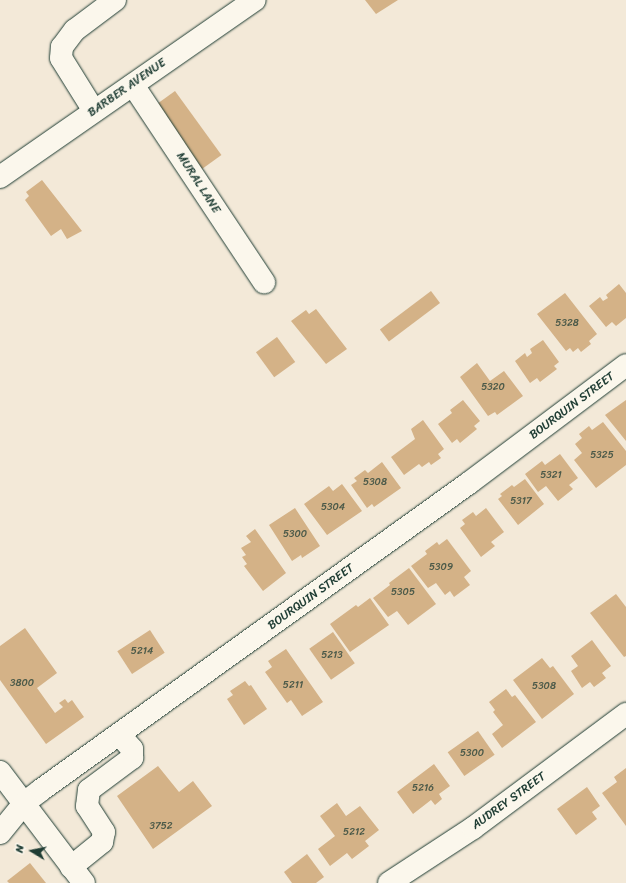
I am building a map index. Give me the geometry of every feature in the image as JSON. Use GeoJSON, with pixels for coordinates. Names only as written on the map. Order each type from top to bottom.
{"type":"FeatureCollection","features":[{"type":"Feature","properties":{"kind":"street"},"geometry":{"type":"LineString","coordinates":[[94,111],[61,58],[62,47],[75,30],[115,0]]}},
{"type":"Feature","properties":{"kind":"street","name":"BARBER AVENUE"},"geometry":{"type":"LineString","coordinates":[[0,177],[255,0]]}},
{"type":"Feature","properties":{"kind":"street","name":"MURAL LANE"},"geometry":{"type":"LineString","coordinates":[[133,84],[264,282]]}},
{"type":"Feature","properties":{"kind":"street","name":"BOURQUIN STREET"},"geometry":{"type":"LineString","coordinates":[[0,833],[24,803],[462,488],[626,365]]}},
{"type":"Feature","properties":{"kind":"street","name":"AUDREY STREET"},"geometry":{"type":"LineString","coordinates":[[389,883],[473,828],[626,714]]}},
{"type":"Feature","properties":{"kind":"street"},"geometry":{"type":"LineString","coordinates":[[0,772],[77,875],[102,842],[104,832],[87,806],[89,790],[132,758],[132,749],[120,734]]}},
{"type":"Feature","properties":{"kind":"building"},"geometry":{"type":"Polygon","coordinates":[[[365,0],[398,0],[376,14],[365,0]]]}},
{"type":"Feature","properties":{"kind":"building"},"geometry":{"type":"Polygon","coordinates":[[[175,91],[221,155],[200,171],[153,107],[175,91]]]}},
{"type":"Feature","properties":{"kind":"building"},"geometry":{"type":"Polygon","coordinates":[[[42,180],[82,231],[67,239],[61,229],[51,236],[25,200],[29,196],[26,192],[42,180]]]}},
{"type":"Feature","properties":{"kind":"building"},"geometry":{"type":"Polygon","coordinates":[[[619,284],[626,293],[626,318],[616,326],[612,322],[606,327],[589,306],[600,297],[603,301],[608,298],[606,295],[619,284]]]}},
{"type":"Feature","properties":{"kind":"building"},"geometry":{"type":"Polygon","coordinates":[[[431,291],[440,303],[389,341],[380,330],[431,291]]]}},
{"type":"Feature","properties":{"kind":"building"},"geometry":{"type":"Polygon","coordinates":[[[565,293],[597,334],[589,341],[591,344],[581,352],[578,348],[573,352],[570,348],[566,351],[537,314],[565,293]]]}},
{"type":"Feature","properties":{"kind":"building"},"geometry":{"type":"Polygon","coordinates":[[[316,309],[347,349],[326,364],[291,321],[306,310],[309,314],[316,309]]]}},
{"type":"Feature","properties":{"kind":"building"},"geometry":{"type":"Polygon","coordinates":[[[277,337],[295,362],[274,377],[256,352],[277,337]]]}},
{"type":"Feature","properties":{"kind":"building"},"geometry":{"type":"Polygon","coordinates":[[[543,340],[559,362],[554,366],[557,369],[540,382],[537,378],[530,383],[515,361],[525,353],[527,357],[532,353],[530,349],[543,340]]]}},
{"type":"Feature","properties":{"kind":"building"},"geometry":{"type":"Polygon","coordinates":[[[477,363],[490,381],[504,371],[523,396],[497,415],[495,412],[488,416],[460,377],[477,363]]]}},
{"type":"Feature","properties":{"kind":"building"},"geometry":{"type":"Polygon","coordinates":[[[463,400],[480,421],[474,426],[477,429],[460,443],[457,439],[452,443],[438,424],[452,413],[450,410],[463,400]]]}},
{"type":"Feature","properties":{"kind":"building"},"geometry":{"type":"Polygon","coordinates":[[[626,400],[626,441],[605,415],[626,400]]]}},
{"type":"Feature","properties":{"kind":"building"},"geometry":{"type":"Polygon","coordinates":[[[423,420],[444,449],[438,454],[441,458],[431,465],[429,462],[422,467],[419,464],[404,475],[391,457],[415,439],[411,429],[423,420]]]}},
{"type":"Feature","properties":{"kind":"building"},"geometry":{"type":"Polygon","coordinates":[[[603,422],[626,451],[626,465],[596,488],[574,460],[582,453],[575,444],[582,438],[579,434],[589,426],[592,430],[603,422]]]}},
{"type":"Feature","properties":{"kind":"building"},"geometry":{"type":"Polygon","coordinates":[[[560,454],[578,478],[569,485],[573,489],[558,501],[546,486],[538,492],[525,474],[542,461],[545,465],[560,454]]]}},
{"type":"Feature","properties":{"kind":"building"},"geometry":{"type":"Polygon","coordinates":[[[382,462],[401,488],[374,507],[372,504],[367,508],[351,485],[357,481],[354,478],[365,470],[368,473],[382,462]]]}},
{"type":"Feature","properties":{"kind":"building"},"geometry":{"type":"Polygon","coordinates":[[[525,479],[544,504],[518,525],[498,499],[502,496],[500,494],[512,485],[514,487],[525,479]]]}},
{"type":"Feature","properties":{"kind":"building"},"geometry":{"type":"Polygon","coordinates":[[[342,484],[362,511],[327,535],[304,504],[329,486],[333,491],[342,484]]]}},
{"type":"Feature","properties":{"kind":"building"},"geometry":{"type":"Polygon","coordinates":[[[295,508],[320,546],[302,558],[301,555],[292,561],[269,525],[295,508]]]}},
{"type":"Feature","properties":{"kind":"building"},"geometry":{"type":"Polygon","coordinates":[[[486,508],[504,532],[491,542],[495,546],[481,557],[460,528],[465,524],[462,520],[473,512],[476,516],[486,508]]]}},
{"type":"Feature","properties":{"kind":"building"},"geometry":{"type":"Polygon","coordinates":[[[255,529],[286,573],[263,591],[244,566],[247,564],[242,557],[246,555],[241,548],[251,542],[246,536],[255,529]]]}},
{"type":"Feature","properties":{"kind":"building"},"geometry":{"type":"Polygon","coordinates":[[[447,539],[471,571],[464,577],[470,585],[454,597],[450,591],[445,595],[436,583],[428,588],[411,566],[427,554],[425,551],[437,542],[439,545],[447,539]]]}},
{"type":"Feature","properties":{"kind":"building"},"geometry":{"type":"Polygon","coordinates":[[[409,568],[436,604],[408,625],[397,611],[388,617],[373,598],[390,585],[389,583],[409,568]]]}},
{"type":"Feature","properties":{"kind":"building"},"geometry":{"type":"Polygon","coordinates":[[[616,594],[626,607],[626,656],[624,657],[590,613],[616,594]]]}},
{"type":"Feature","properties":{"kind":"building"},"geometry":{"type":"Polygon","coordinates":[[[370,598],[389,625],[350,652],[330,624],[356,605],[358,607],[370,598]]]}},
{"type":"Feature","properties":{"kind":"building"},"geometry":{"type":"Polygon","coordinates":[[[25,628],[57,673],[37,688],[55,713],[63,707],[59,703],[65,699],[68,703],[72,700],[84,717],[46,744],[0,680],[0,646],[25,628]]]}},
{"type":"Feature","properties":{"kind":"building"},"geometry":{"type":"Polygon","coordinates":[[[150,630],[165,653],[132,674],[117,651],[150,630]]]}},
{"type":"Feature","properties":{"kind":"building"},"geometry":{"type":"Polygon","coordinates":[[[333,632],[355,663],[331,680],[309,649],[333,632]]]}},
{"type":"Feature","properties":{"kind":"building"},"geometry":{"type":"Polygon","coordinates":[[[592,640],[611,666],[602,673],[606,678],[594,687],[590,682],[582,688],[571,671],[578,666],[571,656],[592,640]]]}},
{"type":"Feature","properties":{"kind":"building"},"geometry":{"type":"Polygon","coordinates":[[[286,649],[323,702],[302,716],[291,700],[287,703],[265,672],[272,667],[268,661],[286,649]]]}},
{"type":"Feature","properties":{"kind":"building"},"geometry":{"type":"Polygon","coordinates":[[[542,658],[550,668],[553,666],[574,694],[542,719],[513,680],[542,658]]]}},
{"type":"Feature","properties":{"kind":"building"},"geometry":{"type":"Polygon","coordinates":[[[245,681],[249,686],[251,685],[267,709],[244,725],[227,699],[233,695],[230,691],[245,681]]]}},
{"type":"Feature","properties":{"kind":"building"},"geometry":{"type":"Polygon","coordinates":[[[506,689],[512,697],[515,695],[536,722],[502,748],[492,734],[503,725],[493,712],[495,710],[489,702],[506,689]]]}},
{"type":"Feature","properties":{"kind":"building"},"geometry":{"type":"Polygon","coordinates":[[[478,731],[495,755],[464,776],[448,752],[478,731]]]}},
{"type":"Feature","properties":{"kind":"building"},"geometry":{"type":"Polygon","coordinates":[[[434,764],[450,786],[439,794],[442,799],[435,805],[431,800],[413,814],[397,792],[434,764]]]}},
{"type":"Feature","properties":{"kind":"building"},"geometry":{"type":"Polygon","coordinates":[[[158,766],[179,792],[193,781],[212,806],[153,849],[117,796],[158,766]]]}},
{"type":"Feature","properties":{"kind":"building"},"geometry":{"type":"Polygon","coordinates":[[[626,768],[626,826],[602,793],[617,782],[614,777],[626,768]]]}},
{"type":"Feature","properties":{"kind":"building"},"geometry":{"type":"Polygon","coordinates":[[[587,787],[600,806],[592,812],[597,819],[576,835],[557,809],[587,787]]]}},
{"type":"Feature","properties":{"kind":"building"},"geometry":{"type":"Polygon","coordinates":[[[337,803],[346,816],[360,806],[379,830],[365,841],[369,846],[352,859],[347,853],[330,866],[318,849],[335,836],[320,816],[337,803]]]}},
{"type":"Feature","properties":{"kind":"building"},"geometry":{"type":"Polygon","coordinates":[[[307,854],[324,877],[316,883],[292,883],[284,872],[307,854]]]}},
{"type":"Feature","properties":{"kind":"building"},"geometry":{"type":"Polygon","coordinates":[[[30,863],[46,883],[9,883],[7,881],[30,863]]]}}]}
